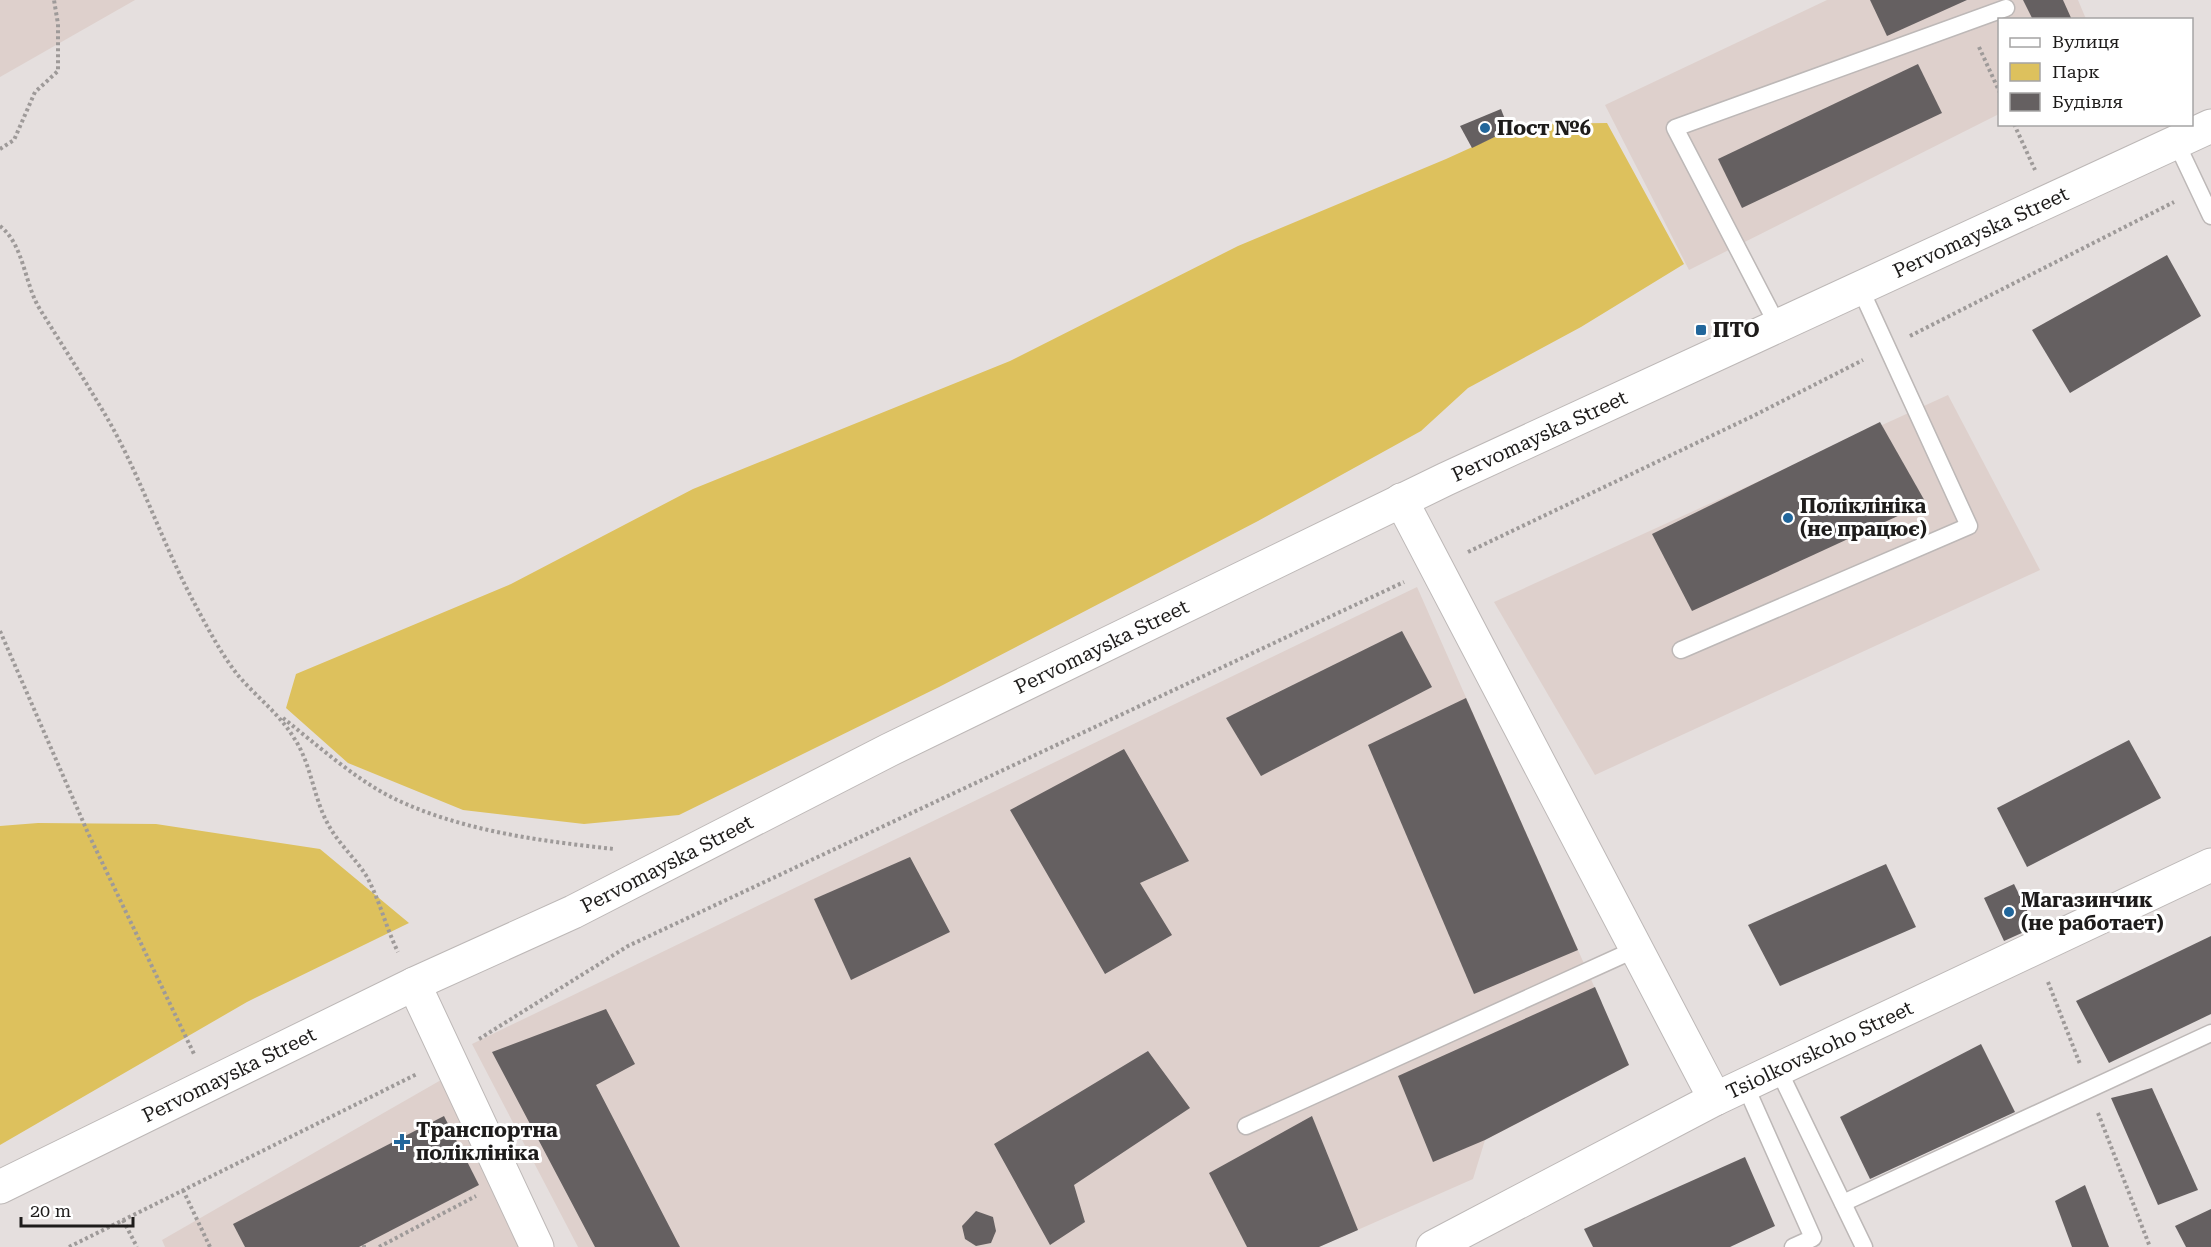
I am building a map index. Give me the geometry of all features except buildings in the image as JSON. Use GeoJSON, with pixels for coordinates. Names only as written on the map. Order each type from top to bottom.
{"type":"FeatureCollection","features":[{"type":"Feature","properties":{"kind":"street","name":"Pervomayska Street"},"geometry":{"type":"LineString","coordinates":[[0,1187],[414,984],[573,912],[889,750],[1401,500],[2211,126]]}},
{"type":"Feature","properties":{"kind":"street"},"geometry":{"type":"LineString","coordinates":[[1401,500],[1715,1099]]}},
{"type":"Feature","properties":{"kind":"street","name":"Tsiolkovskoho Street"},"geometry":{"type":"LineString","coordinates":[[1433,1247],[1745,1084],[2211,865]]}},
{"type":"Feature","properties":{"kind":"street"},"geometry":{"type":"LineString","coordinates":[[414,984],[537,1247]]}},
{"type":"Feature","properties":{"kind":"lane"},"geometry":{"type":"LineString","coordinates":[[1778,326],[1674,128],[2006,8]]}},
{"type":"Feature","properties":{"kind":"lane"},"geometry":{"type":"LineString","coordinates":[[2176,142],[2211,216]]}},
{"type":"Feature","properties":{"kind":"lane"},"geometry":{"type":"LineString","coordinates":[[1681,650],[1969,526],[1860,288]]}},
{"type":"Feature","properties":{"kind":"lane"},"geometry":{"type":"LineString","coordinates":[[1246,1126],[1636,949]]}},
{"type":"Feature","properties":{"kind":"lane"},"geometry":{"type":"LineString","coordinates":[[1843,1203],[2211,1033]]}},
{"type":"Feature","properties":{"kind":"lane"},"geometry":{"type":"LineString","coordinates":[[1778,1069],[1864,1247]]}},
{"type":"Feature","properties":{"kind":"lane"},"geometry":{"type":"LineString","coordinates":[[1745,1084],[1813,1238],[1793,1247]]}},
{"type":"Feature","properties":{"kind":"path"},"geometry":{"type":"LineString","coordinates":[[0,150],[14,140],[35,92],[58,71],[58,24],[54,0]]}},
{"type":"Feature","properties":{"kind":"path"},"geometry":{"type":"LineString","coordinates":[[1968,22],[1998,89]]}},
{"type":"Feature","properties":{"kind":"path"},"geometry":{"type":"LineString","coordinates":[[2015,126],[2049,201]]}},
{"type":"Feature","properties":{"kind":"path"},"geometry":{"type":"LineString","coordinates":[[0,226],[8,232],[20,257],[39,310],[58,334],[81,379],[109,422],[197,608],[236,672],[265,705],[336,760],[393,798],[456,821],[502,832],[624,850]]}},
{"type":"Feature","properties":{"kind":"path"},"geometry":{"type":"LineString","coordinates":[[0,631],[88,833],[208,1085]]}},
{"type":"Feature","properties":{"kind":"path"},"geometry":{"type":"LineString","coordinates":[[277,714],[295,739],[311,774],[313,792],[329,827],[367,878],[414,984]]}},
{"type":"Feature","properties":{"kind":"path"},"geometry":{"type":"LineString","coordinates":[[69,1247],[449,1058],[628,946]]}},
{"type":"Feature","properties":{"kind":"path"},"geometry":{"type":"LineString","coordinates":[[183,1190],[210,1247]]}},
{"type":"Feature","properties":{"kind":"path"},"geometry":{"type":"LineString","coordinates":[[379,1247],[477,1195]]}},
{"type":"Feature","properties":{"kind":"path"},"geometry":{"type":"LineString","coordinates":[[123,1220],[137,1247]]}},
{"type":"Feature","properties":{"kind":"shaded area"},"geometry":{"type":"Polygon","coordinates":[[[0,0],[135,0],[0,77],[0,0]]]}},
{"type":"Feature","properties":{"kind":"shaded area"},"geometry":{"type":"Polygon","coordinates":[[[1827,0],[2078,0],[2086,18],[1998,18],[1998,115],[1689,270],[1605,105],[1827,0]]]}},
{"type":"Feature","properties":{"kind":"shaded area"},"geometry":{"type":"Polygon","coordinates":[[[1948,395],[2040,570],[1595,775],[1494,602],[1948,395]]]}},
{"type":"Feature","properties":{"kind":"shaded area"},"geometry":{"type":"Polygon","coordinates":[[[1417,587],[1629,1065],[1485,1140],[1473,1179],[1319,1247],[578,1247],[472,1044],[1417,587]]]}},
{"type":"Feature","properties":{"kind":"shaded area","name":"Транспортна поліклініка"},"geometry":{"type":"Polygon","coordinates":[[[441,1080],[521,1247],[165,1247],[162,1240],[441,1080]]]}},
{"type":"Feature","properties":{"kind":"green space"},"geometry":{"type":"Polygon","coordinates":[[[1607,123],[1684,264],[1581,327],[1468,388],[1421,431],[1258,521],[939,687],[679,815],[584,824],[463,810],[348,763],[286,708],[296,674],[511,584],[693,489],[1010,361],[1238,246],[1446,159],[1523,124],[1607,123]]]}},
{"type":"Feature","properties":{"kind":"green space"},"geometry":{"type":"Polygon","coordinates":[[[38,823],[156,824],[320,849],[409,923],[247,1002],[0,1145],[0,826],[38,823]]]}},
{"type":"Feature","properties":{"kind":"place","name":"Пост №6"},"geometry":{"type":"Point","coordinates":[1485,128]}},
{"type":"Feature","properties":{"kind":"place","name":"ПТО"},"geometry":{"type":"Point","coordinates":[1701,330]}},
{"type":"Feature","properties":{"kind":"place","name":"Поліклініка (не працює)"},"geometry":{"type":"Point","coordinates":[1788,518]}},
{"type":"Feature","properties":{"kind":"place","name":"Магазинчик (не работает)"},"geometry":{"type":"Point","coordinates":[2009,912]}},
{"type":"Feature","properties":{"kind":"place","name":"Транспортна поліклініка"},"geometry":{"type":"Point","coordinates":[402,1142]}}]}
